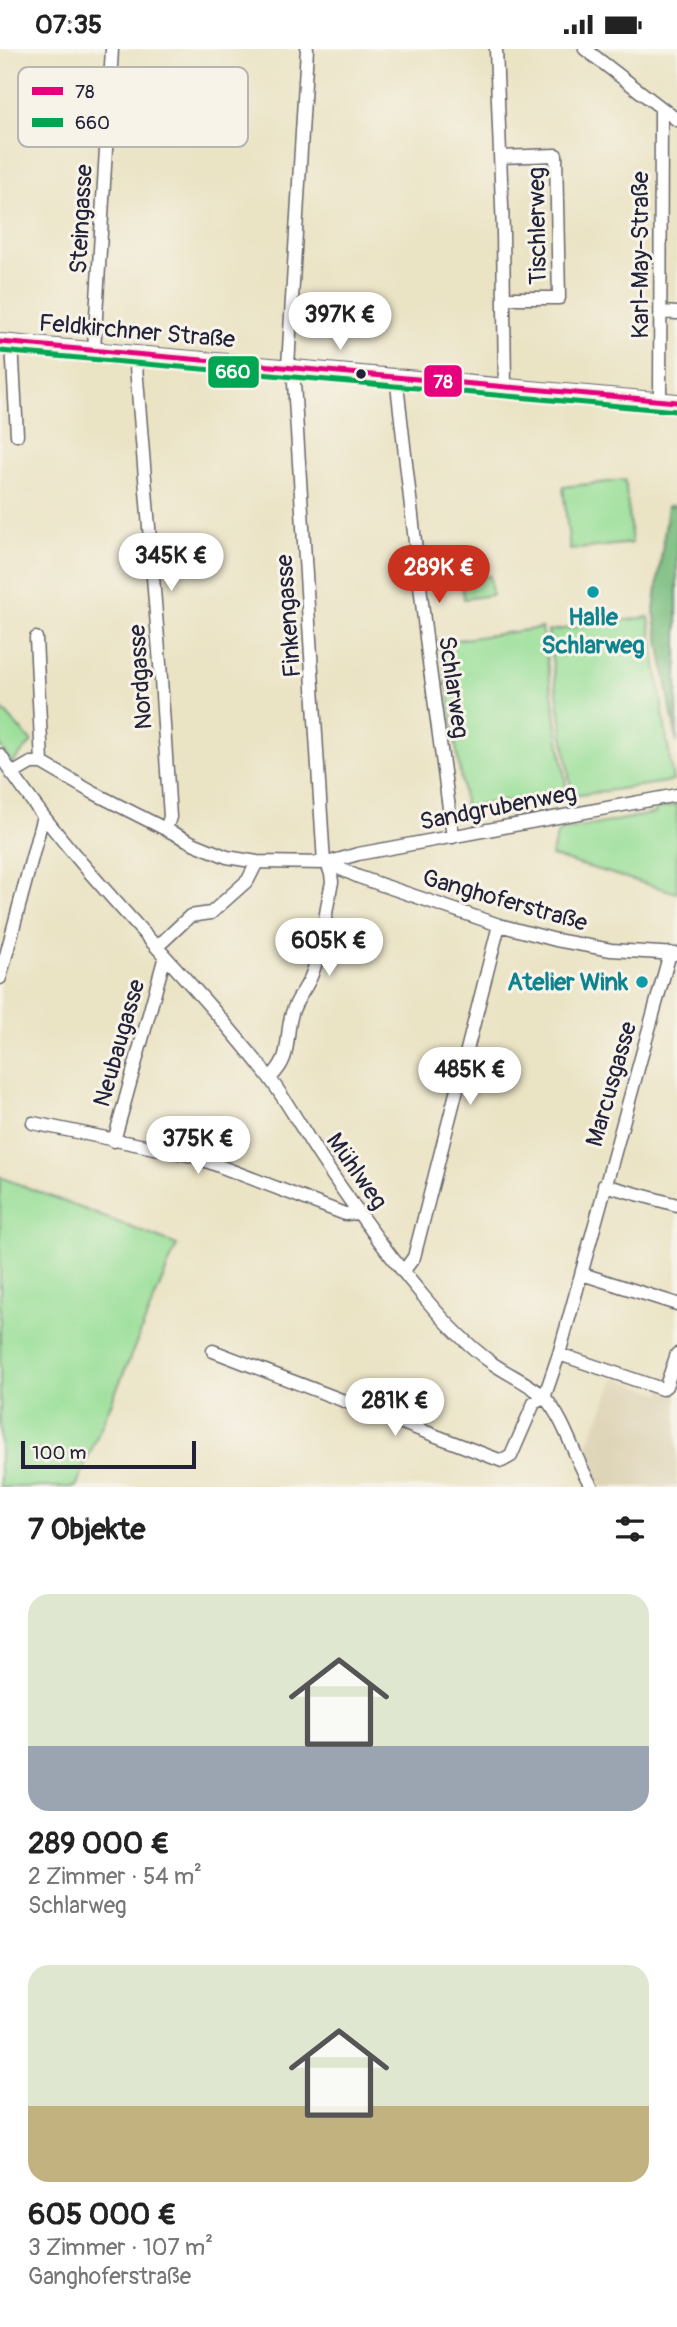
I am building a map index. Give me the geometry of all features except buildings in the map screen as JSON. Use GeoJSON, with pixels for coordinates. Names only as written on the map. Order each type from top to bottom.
{"type":"FeatureCollection","features":[{"type":"Feature","properties":{"kind":"street","name":"Steingasse"},"geometry":{"type":"LineString","coordinates":[[111,67],[112,49]]}},
{"type":"Feature","properties":{"kind":"street","name":"Finkengasse"},"geometry":{"type":"LineString","coordinates":[[307,49],[291,366],[325,863]]}},
{"type":"Feature","properties":{"kind":"street","name":"Tischlerweg"},"geometry":{"type":"LineString","coordinates":[[496,49],[505,386]]}},
{"type":"Feature","properties":{"kind":"street"},"geometry":{"type":"LineString","coordinates":[[586,49],[677,120]]}},
{"type":"Feature","properties":{"kind":"street","name":"Karl-May-Straße"},"geometry":{"type":"LineString","coordinates":[[660,401],[661,109]]}},
{"type":"Feature","properties":{"kind":"street","name":"Steingasse"},"geometry":{"type":"LineString","coordinates":[[94,350],[106,147]]}},
{"type":"Feature","properties":{"kind":"street","name":"Tischlerweg"},"geometry":{"type":"LineString","coordinates":[[500,157],[556,155],[559,298],[504,298]]}},
{"type":"Feature","properties":{"kind":"street"},"geometry":{"type":"LineString","coordinates":[[661,311],[677,313]]}},
{"type":"Feature","properties":{"kind":"street","name":"Feldkirchner Straße"},"geometry":{"type":"LineString","coordinates":[[17,435],[6,342],[677,402]]}},
{"type":"Feature","properties":{"kind":"street","name":"Nordgasse"},"geometry":{"type":"LineString","coordinates":[[135,354],[163,706],[170,817],[166,829]]}},
{"type":"Feature","properties":{"kind":"street","name":"Schlarweg"},"geometry":{"type":"LineString","coordinates":[[396,376],[428,655],[453,837]]}},
{"type":"Feature","properties":{"kind":"street"},"geometry":{"type":"LineString","coordinates":[[12,774],[31,763],[42,764],[36,638]]}},
{"type":"Feature","properties":{"kind":"street","name":"Mühlweg"},"geometry":{"type":"LineString","coordinates":[[0,755],[43,815],[270,1078],[359,1213],[403,1272],[462,1338],[489,1361],[544,1398]]}},
{"type":"Feature","properties":{"kind":"street","name":"Ganghoferstraße"},"geometry":{"type":"LineString","coordinates":[[42,764],[90,791],[228,857],[257,862],[325,863],[499,925],[556,940],[598,948],[673,954]]}},
{"type":"Feature","properties":{"kind":"street","name":"Sandgrubenweg"},"geometry":{"type":"LineString","coordinates":[[325,863],[358,854],[677,795]]}},
{"type":"Feature","properties":{"kind":"street"},"geometry":{"type":"LineString","coordinates":[[0,978],[43,815]]}},
{"type":"Feature","properties":{"kind":"street"},"geometry":{"type":"LineString","coordinates":[[161,952],[190,916],[211,913],[248,880],[257,862]]}},
{"type":"Feature","properties":{"kind":"street"},"geometry":{"type":"LineString","coordinates":[[270,1078],[281,1069],[293,1010],[307,985],[316,960],[332,883],[325,863]]}},
{"type":"Feature","properties":{"kind":"street"},"geometry":{"type":"LineString","coordinates":[[403,1272],[414,1257],[499,925]]}},
{"type":"Feature","properties":{"kind":"street","name":"Neubaugasse"},"geometry":{"type":"LineString","coordinates":[[114,1141],[161,952]]}},
{"type":"Feature","properties":{"kind":"street","name":"Marcusgasse"},"geometry":{"type":"LineString","coordinates":[[213,1351],[502,1461],[511,1456],[534,1403],[544,1398],[559,1354],[604,1185],[673,954]]}},
{"type":"Feature","properties":{"kind":"street"},"geometry":{"type":"LineString","coordinates":[[33,1123],[192,1156],[345,1214],[359,1213]]}},
{"type":"Feature","properties":{"kind":"street","name":"Marcusgasse"},"geometry":{"type":"LineString","coordinates":[[604,1185],[677,1205]]}},
{"type":"Feature","properties":{"kind":"street"},"geometry":{"type":"LineString","coordinates":[[582,1273],[677,1304]]}},
{"type":"Feature","properties":{"kind":"street"},"geometry":{"type":"LineString","coordinates":[[559,1354],[662,1389],[666,1386],[677,1354]]}},
{"type":"Feature","properties":{"kind":"street"},"geometry":{"type":"LineString","coordinates":[[544,1398],[572,1444],[579,1467],[592,1487]]}},
{"type":"Feature","properties":{"kind":"shaded area"},"geometry":{"type":"Polygon","coordinates":[[[677,1349],[677,1487],[597,1487],[586,1447],[616,1378],[661,1394],[677,1349]]]}},
{"type":"Feature","properties":{"kind":"green space"},"geometry":{"type":"Polygon","coordinates":[[[625,480],[632,543],[570,550],[563,487],[625,480]]]}},
{"type":"Feature","properties":{"kind":"green space"},"geometry":{"type":"Polygon","coordinates":[[[677,505],[677,743],[654,611],[668,506],[677,505]]]}},
{"type":"Feature","properties":{"kind":"green space"},"geometry":{"type":"Polygon","coordinates":[[[490,576],[492,595],[464,599],[461,580],[490,576]]]}},
{"type":"Feature","properties":{"kind":"green space"},"geometry":{"type":"Polygon","coordinates":[[[649,617],[673,781],[572,796],[548,631],[649,617]]]}},
{"type":"Feature","properties":{"kind":"green space"},"geometry":{"type":"Polygon","coordinates":[[[542,628],[567,792],[465,807],[441,642],[542,628]]]}},
{"type":"Feature","properties":{"kind":"green space"},"geometry":{"type":"Polygon","coordinates":[[[0,707],[32,742],[12,763],[0,746],[0,707]]]}},
{"type":"Feature","properties":{"kind":"green space"},"geometry":{"type":"Polygon","coordinates":[[[677,805],[677,893],[551,856],[558,832],[656,813],[655,809],[677,805]]]}},
{"type":"Feature","properties":{"kind":"green space"},"geometry":{"type":"Polygon","coordinates":[[[0,1177],[177,1245],[76,1487],[0,1487],[0,1177]]]}},
{"type":"Feature","properties":{"kind":"transit line","name":"78"},"geometry":{"type":"LineString","coordinates":[[0,342],[677,402]]}},
{"type":"Feature","properties":{"kind":"transit line","name":"660"},"geometry":{"type":"LineString","coordinates":[[0,351],[676,411]]}},
{"type":"Feature","properties":{"kind":"place","name":"Halle Schlarweg"},"geometry":{"type":"Point","coordinates":[593,592]}},
{"type":"Feature","properties":{"kind":"place","name":"Atelier Wink"},"geometry":{"type":"Point","coordinates":[642,982]}}]}
